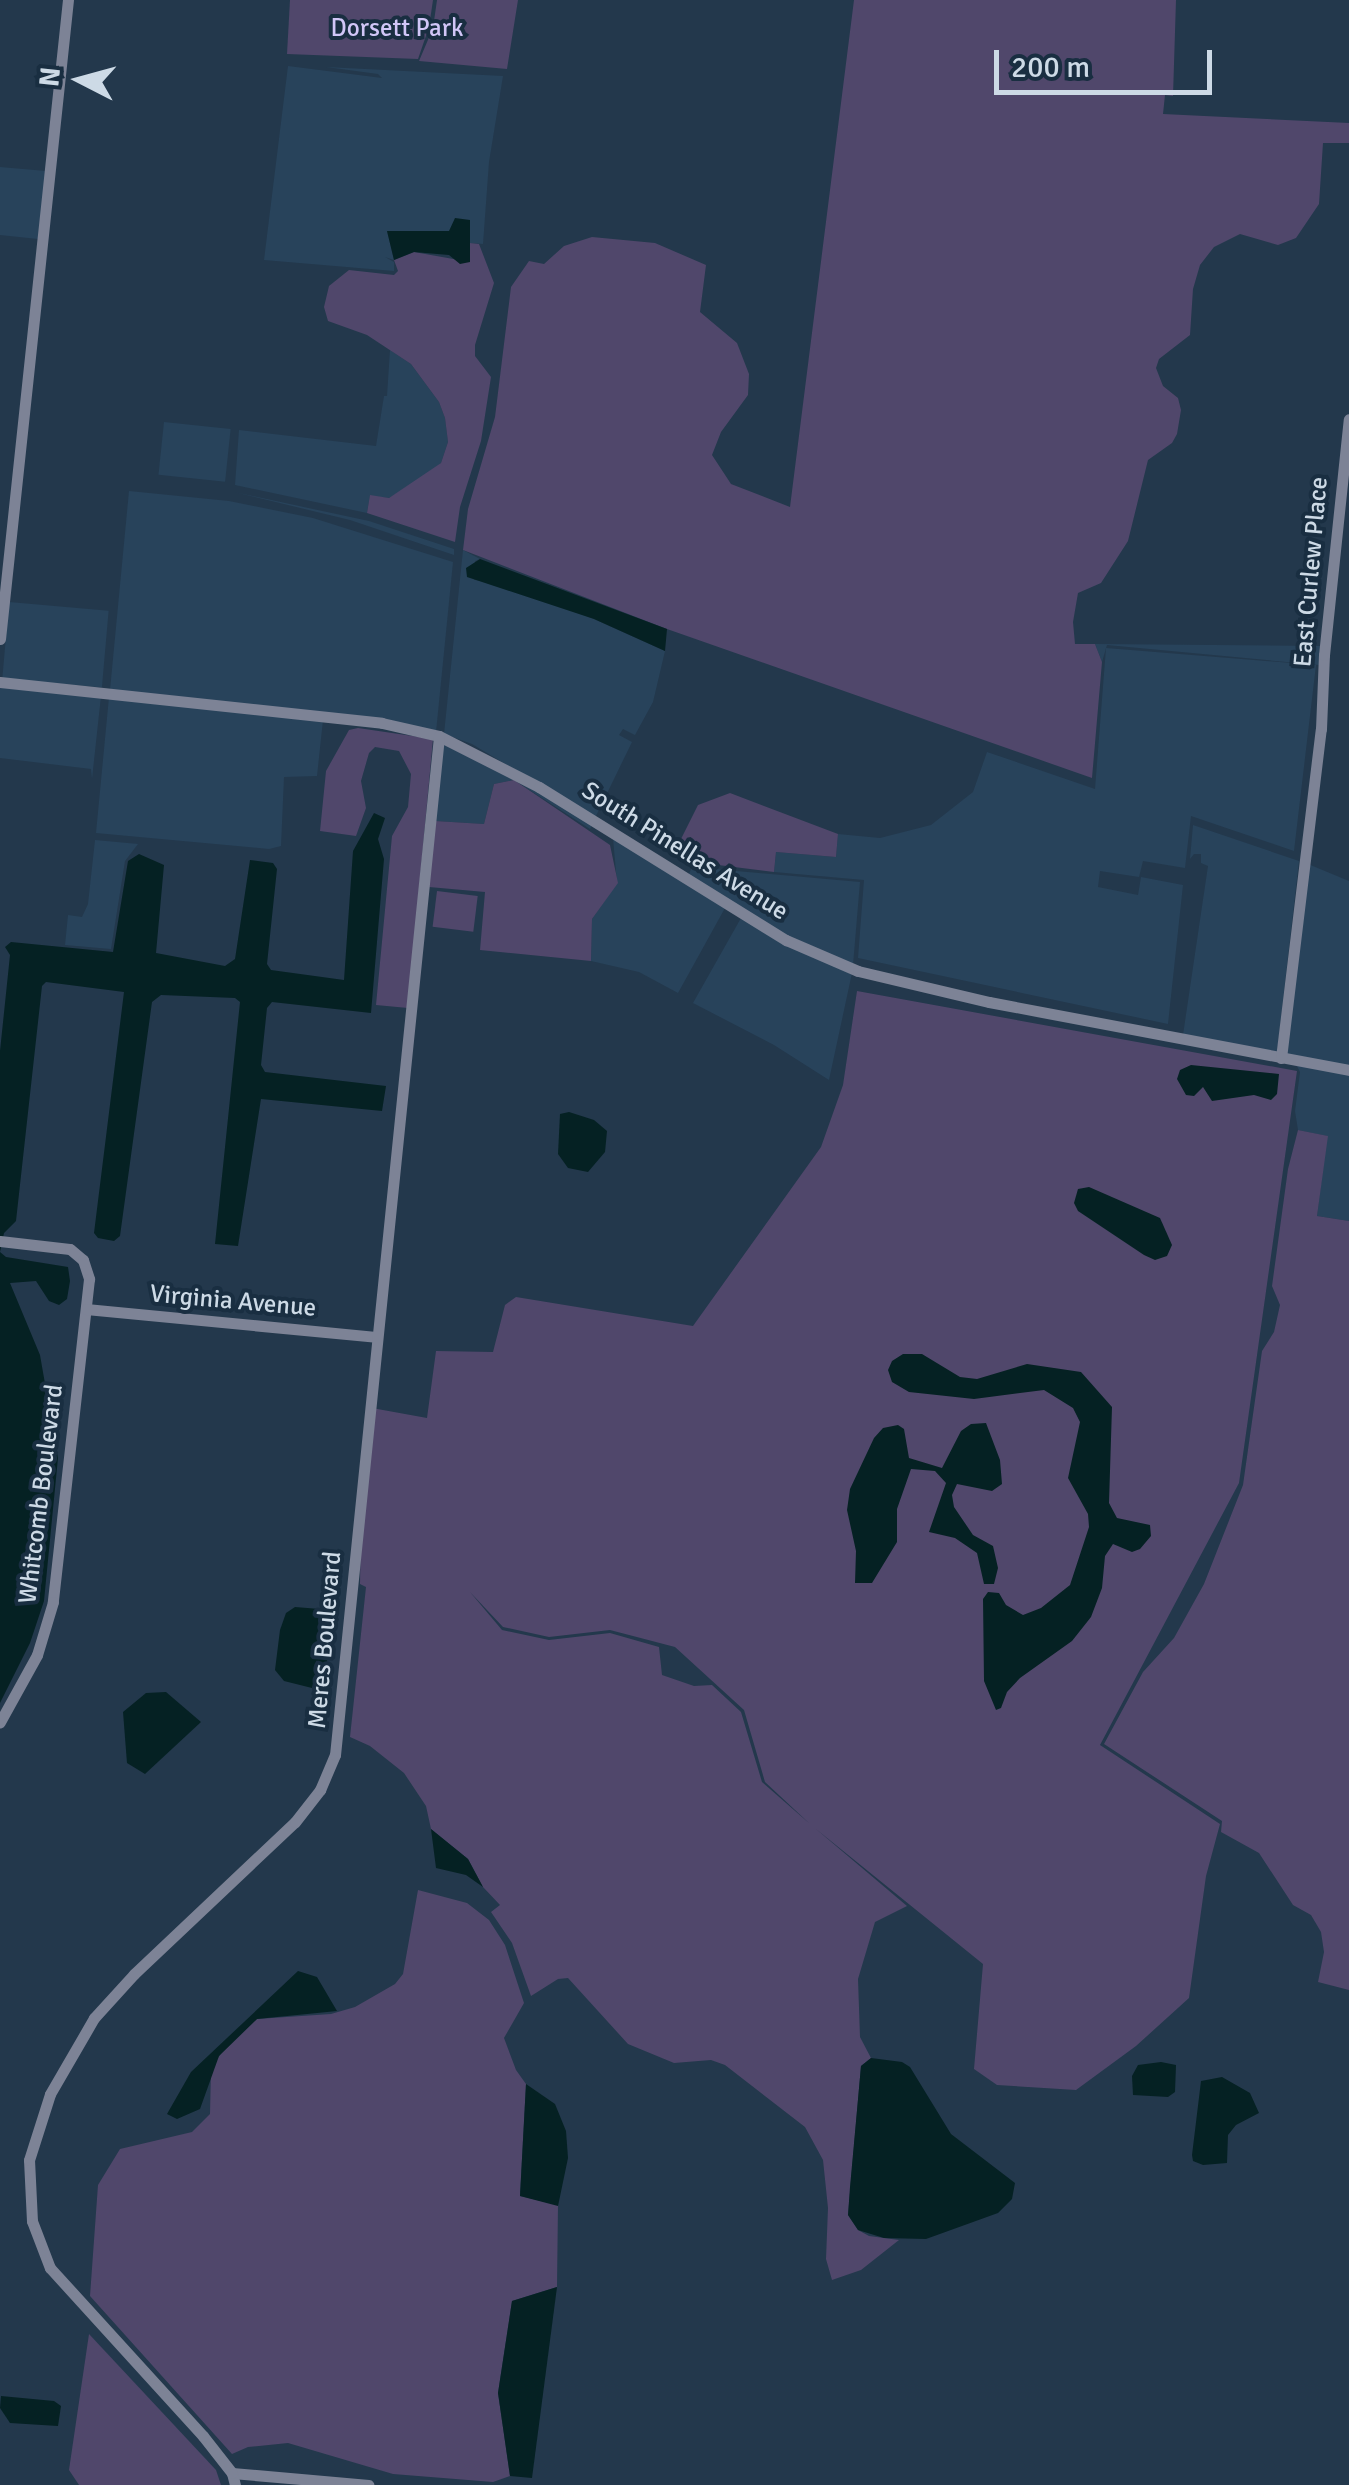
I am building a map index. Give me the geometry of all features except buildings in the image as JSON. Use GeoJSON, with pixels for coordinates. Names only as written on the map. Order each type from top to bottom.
{"type":"FeatureCollection","features":[{"type":"Feature","properties":{"kind":"street"},"geometry":{"type":"LineString","coordinates":[[0,640],[68,0]]}},
{"type":"Feature","properties":{"kind":"street","name":"East Curlew Place"},"geometry":{"type":"LineString","coordinates":[[1281,1058],[1320,729],[1349,419]]}},
{"type":"Feature","properties":{"kind":"street","name":"South Pinellas Avenue"},"geometry":{"type":"LineString","coordinates":[[0,682],[328,716],[439,736],[486,756],[730,907],[840,965],[988,1002],[1349,1070]]}},
{"type":"Feature","properties":{"kind":"street","name":"Meres Boulevard"},"geometry":{"type":"LineString","coordinates":[[234,2479],[54,2274],[32,2221],[29,2160],[48,2098],[94,2018],[134,1974],[295,1822],[317,1794],[332,1762],[356,1588],[356,1524],[439,736]]}},
{"type":"Feature","properties":{"kind":"street","name":"Whitcomb Boulevard"},"geometry":{"type":"LineString","coordinates":[[0,1722],[34,1660],[53,1602],[89,1280],[84,1262],[68,1248],[2,1241]]}},
{"type":"Feature","properties":{"kind":"street","name":"Virginia Avenue"},"geometry":{"type":"LineString","coordinates":[[86,1310],[376,1337]]}},
{"type":"Feature","properties":{"kind":"street"},"geometry":{"type":"LineString","coordinates":[[234,2479],[368,2485]]}},
{"type":"Feature","properties":{"kind":"shaded area"},"geometry":{"type":"Polygon","coordinates":[[[288,66],[382,78],[378,74],[326,67],[503,76],[489,162],[483,244],[470,243],[470,221],[449,231],[387,231],[394,260],[385,257],[394,262],[394,271],[264,260],[288,66]]]}},
{"type":"Feature","properties":{"kind":"shaded area"},"geometry":{"type":"Polygon","coordinates":[[[0,167],[46,171],[38,239],[0,235],[0,167]]]}},
{"type":"Feature","properties":{"kind":"shaded area"},"geometry":{"type":"Polygon","coordinates":[[[455,218],[470,220],[470,262],[460,264],[449,255],[414,252],[394,260],[387,231],[449,231],[455,218]]]}},
{"type":"Feature","properties":{"kind":"shaded area"},"geometry":{"type":"Polygon","coordinates":[[[390,350],[411,364],[439,402],[445,418],[448,442],[441,463],[427,476],[389,498],[370,496],[367,513],[235,485],[239,430],[376,446],[387,396],[390,350]]]}},
{"type":"Feature","properties":{"kind":"shaded area"},"geometry":{"type":"Polygon","coordinates":[[[164,422],[231,429],[225,482],[158,475],[164,422]]]}},
{"type":"Feature","properties":{"kind":"shaded area"},"geometry":{"type":"Polygon","coordinates":[[[129,491],[229,501],[313,518],[453,562],[436,732],[110,690],[129,491]]]}},
{"type":"Feature","properties":{"kind":"shaded area"},"geometry":{"type":"Polygon","coordinates":[[[234,492],[369,521],[454,549],[454,555],[350,520],[234,492]]]}},
{"type":"Feature","properties":{"kind":"shaded area"},"geometry":{"type":"Polygon","coordinates":[[[463,550],[480,559],[475,561],[474,580],[491,581],[594,619],[665,651],[653,702],[635,735],[623,729],[619,735],[632,742],[595,818],[472,744],[444,734],[463,550]]]}},
{"type":"Feature","properties":{"kind":"shaded area"},"geometry":{"type":"Polygon","coordinates":[[[480,559],[667,629],[665,651],[594,619],[467,577],[466,568],[480,559]]]}},
{"type":"Feature","properties":{"kind":"shaded area"},"geometry":{"type":"Polygon","coordinates":[[[9,602],[109,611],[102,687],[2,679],[9,602]]]}},
{"type":"Feature","properties":{"kind":"shaded area"},"geometry":{"type":"Polygon","coordinates":[[[1095,644],[1320,646],[1319,665],[1107,645],[1102,662],[1095,644]]]}},
{"type":"Feature","properties":{"kind":"shaded area"},"geometry":{"type":"Polygon","coordinates":[[[1106,648],[1316,665],[1294,851],[1191,816],[1185,868],[1143,861],[1139,877],[1100,871],[1098,887],[1138,895],[1141,877],[1183,885],[1168,1024],[858,958],[864,880],[774,872],[776,852],[836,857],[838,834],[880,838],[931,825],[973,792],[987,752],[1095,789],[1106,648]]]}},
{"type":"Feature","properties":{"kind":"shaded area"},"geometry":{"type":"Polygon","coordinates":[[[0,686],[101,696],[92,779],[91,769],[0,758],[0,686]]]}},
{"type":"Feature","properties":{"kind":"shaded area"},"geometry":{"type":"Polygon","coordinates":[[[109,697],[323,720],[317,776],[284,777],[281,846],[269,849],[96,833],[109,697]]]}},
{"type":"Feature","properties":{"kind":"shaded area"},"geometry":{"type":"Polygon","coordinates":[[[443,742],[467,751],[592,825],[590,829],[514,780],[494,784],[484,824],[435,821],[443,742]]]}},
{"type":"Feature","properties":{"kind":"shaded area"},"geometry":{"type":"Polygon","coordinates":[[[374,813],[385,818],[378,839],[384,859],[371,1013],[272,1002],[267,1008],[261,1065],[265,1072],[386,1086],[382,1111],[261,1099],[238,1246],[215,1244],[240,1002],[235,998],[161,995],[152,1002],[120,1236],[114,1241],[98,1238],[94,1233],[124,992],[46,982],[42,986],[16,1221],[4,1233],[0,1252],[0,1051],[10,955],[5,947],[11,942],[113,952],[128,861],[139,854],[164,865],[156,953],[225,966],[235,959],[250,860],[273,863],[277,869],[267,964],[271,970],[344,980],[353,851],[374,813]]]}},
{"type":"Feature","properties":{"kind":"shaded area"},"geometry":{"type":"Polygon","coordinates":[[[1193,825],[1299,861],[1277,1053],[1183,1035],[1208,866],[1201,863],[1201,854],[1190,859],[1193,825]]]}},
{"type":"Feature","properties":{"kind":"shaded area"},"geometry":{"type":"Polygon","coordinates":[[[613,838],[725,908],[678,993],[639,972],[591,961],[592,919],[617,883],[613,838]]]}},
{"type":"Feature","properties":{"kind":"shaded area"},"geometry":{"type":"Polygon","coordinates":[[[95,840],[203,850],[138,844],[125,861],[111,949],[65,945],[68,915],[82,917],[88,904],[95,840]]]}},
{"type":"Feature","properties":{"kind":"shaded area"},"geometry":{"type":"Polygon","coordinates":[[[1308,864],[1349,881],[1349,1066],[1286,1055],[1308,864]]]}},
{"type":"Feature","properties":{"kind":"shaded area"},"geometry":{"type":"Polygon","coordinates":[[[692,867],[860,882],[853,965],[788,937],[688,876],[692,867]]]}},
{"type":"Feature","properties":{"kind":"shaded area"},"geometry":{"type":"Polygon","coordinates":[[[741,918],[810,956],[852,973],[829,1080],[774,1045],[693,1003],[741,918]]]}},
{"type":"Feature","properties":{"kind":"shaded area"},"geometry":{"type":"Polygon","coordinates":[[[1296,1064],[1349,1074],[1349,1221],[1317,1216],[1327,1136],[1298,1130],[1295,1111],[1300,1072],[1296,1064]]]}},
{"type":"Feature","properties":{"kind":"shaded area"},"geometry":{"type":"Polygon","coordinates":[[[1191,1065],[1279,1074],[1277,1094],[1271,1100],[1254,1095],[1212,1101],[1203,1087],[1194,1096],[1186,1095],[1177,1079],[1180,1070],[1191,1065]]]}},
{"type":"Feature","properties":{"kind":"shaded area"},"geometry":{"type":"Polygon","coordinates":[[[569,1112],[594,1120],[607,1131],[605,1152],[588,1172],[568,1168],[558,1154],[560,1114],[569,1112]]]}},
{"type":"Feature","properties":{"kind":"shaded area"},"geometry":{"type":"Polygon","coordinates":[[[1089,1187],[1160,1218],[1172,1245],[1167,1256],[1155,1260],[1144,1255],[1078,1211],[1074,1203],[1078,1189],[1089,1187]]]}},
{"type":"Feature","properties":{"kind":"shaded area"},"geometry":{"type":"Polygon","coordinates":[[[0,1252],[6,1257],[68,1267],[70,1281],[67,1299],[59,1305],[49,1301],[36,1281],[10,1283],[40,1355],[58,1458],[44,1601],[30,1643],[0,1703],[0,1252]]]}},
{"type":"Feature","properties":{"kind":"shaded area"},"geometry":{"type":"Polygon","coordinates":[[[903,1354],[922,1354],[960,1377],[977,1379],[1027,1364],[1081,1372],[1112,1407],[1109,1503],[1117,1518],[1150,1525],[1151,1536],[1140,1549],[1132,1552],[1113,1544],[1105,1556],[1102,1588],[1091,1617],[1072,1641],[1020,1678],[996,1710],[984,1681],[983,1599],[988,1592],[999,1593],[1006,1605],[1023,1615],[1041,1608],[1070,1585],[1089,1527],[1088,1514],[1068,1478],[1080,1422],[1073,1408],[1044,1390],[974,1399],[909,1392],[892,1382],[888,1370],[892,1361],[903,1354]]]}},
{"type":"Feature","properties":{"kind":"shaded area"},"geometry":{"type":"Polygon","coordinates":[[[986,1423],[1000,1460],[1002,1484],[992,1491],[957,1484],[952,1495],[954,1507],[973,1535],[993,1546],[998,1568],[994,1584],[984,1584],[977,1553],[955,1538],[929,1532],[946,1483],[935,1471],[911,1469],[897,1509],[897,1542],[872,1583],[855,1583],[856,1551],[847,1510],[850,1489],[874,1438],[883,1428],[898,1425],[904,1429],[909,1458],[942,1468],[961,1431],[971,1424],[986,1423]]]}},
{"type":"Feature","properties":{"kind":"shaded area"},"geometry":{"type":"Polygon","coordinates":[[[295,1607],[332,1610],[325,1683],[316,1689],[284,1681],[275,1670],[280,1630],[286,1613],[295,1607]]]}},
{"type":"Feature","properties":{"kind":"shaded area"},"geometry":{"type":"Polygon","coordinates":[[[166,1692],[201,1722],[145,1774],[127,1763],[123,1712],[146,1693],[166,1692]]]}},
{"type":"Feature","properties":{"kind":"shaded area"},"geometry":{"type":"Polygon","coordinates":[[[431,1829],[468,1859],[483,1887],[466,1875],[436,1868],[431,1829]]]}},
{"type":"Feature","properties":{"kind":"shaded area"},"geometry":{"type":"Polygon","coordinates":[[[298,1971],[317,1977],[337,2011],[257,2019],[219,2056],[200,2109],[177,2119],[167,2114],[191,2072],[298,1971]]]}},
{"type":"Feature","properties":{"kind":"shaded area"},"geometry":{"type":"Polygon","coordinates":[[[871,2058],[902,2062],[910,2067],[951,2134],[1015,2183],[1012,2199],[998,2213],[926,2239],[884,2238],[858,2230],[848,2215],[850,2187],[861,2066],[871,2058]]]}},
{"type":"Feature","properties":{"kind":"shaded area"},"geometry":{"type":"Polygon","coordinates":[[[1138,2065],[1176,2065],[1175,2092],[1168,2097],[1133,2095],[1132,2076],[1138,2065]]]}},
{"type":"Feature","properties":{"kind":"shaded area"},"geometry":{"type":"Polygon","coordinates":[[[1222,2077],[1250,2093],[1259,2113],[1236,2125],[1228,2135],[1227,2163],[1203,2165],[1193,2161],[1192,2155],[1201,2081],[1222,2077]]]}},
{"type":"Feature","properties":{"kind":"shaded area"},"geometry":{"type":"Polygon","coordinates":[[[526,2084],[555,2104],[566,2131],[568,2158],[558,2206],[520,2196],[526,2084]]]}},
{"type":"Feature","properties":{"kind":"shaded area"},"geometry":{"type":"Polygon","coordinates":[[[557,2287],[532,2478],[510,2476],[498,2393],[512,2301],[557,2287]]]}},
{"type":"Feature","properties":{"kind":"shaded area"},"geometry":{"type":"Polygon","coordinates":[[[1,2396],[54,2401],[61,2406],[58,2426],[10,2423],[0,2408],[1,2396]]]}},
{"type":"Feature","properties":{"kind":"green space","name":"Dorsett Park"},"geometry":{"type":"Polygon","coordinates":[[[290,0],[433,0],[418,59],[287,54],[290,0]]]}},
{"type":"Feature","properties":{"kind":"green space"},"geometry":{"type":"Polygon","coordinates":[[[437,0],[518,0],[507,69],[419,61],[433,28],[437,0]]]}},
{"type":"Feature","properties":{"kind":"green space"},"geometry":{"type":"Polygon","coordinates":[[[854,0],[1176,0],[1173,96],[1165,95],[1163,114],[1349,123],[1349,143],[1323,143],[1319,204],[1296,238],[1278,245],[1240,234],[1214,247],[1200,265],[1193,289],[1190,335],[1159,359],[1156,368],[1163,386],[1178,398],[1181,410],[1177,434],[1172,443],[1148,460],[1128,541],[1101,583],[1078,593],[1073,622],[1075,644],[1095,644],[1102,662],[1092,778],[667,629],[463,550],[468,509],[495,417],[511,287],[529,261],[544,264],[564,246],[592,237],[655,243],[706,265],[700,312],[737,343],[749,374],[748,395],[721,432],[712,455],[731,484],[790,507],[854,0]]]}},
{"type":"Feature","properties":{"kind":"green space"},"geometry":{"type":"Polygon","coordinates":[[[470,243],[479,244],[494,283],[475,345],[475,356],[491,377],[481,441],[460,507],[455,542],[367,513],[370,495],[389,498],[441,463],[448,442],[445,418],[439,402],[411,364],[367,335],[328,321],[324,307],[329,286],[349,270],[394,275],[398,271],[394,260],[414,252],[470,262],[470,243]]]}},
{"type":"Feature","properties":{"kind":"green space"},"geometry":{"type":"Polygon","coordinates":[[[349,730],[433,739],[408,1008],[376,1005],[392,836],[408,807],[411,774],[399,751],[375,747],[369,753],[361,781],[366,808],[356,836],[320,831],[326,771],[349,730]]]}},
{"type":"Feature","properties":{"kind":"green space"},"geometry":{"type":"Polygon","coordinates":[[[514,780],[610,845],[618,883],[592,919],[591,961],[480,950],[485,892],[429,887],[435,821],[484,824],[494,784],[514,780]]]}},
{"type":"Feature","properties":{"kind":"green space"},"geometry":{"type":"Polygon","coordinates":[[[730,793],[838,834],[836,857],[776,852],[774,872],[678,860],[677,847],[698,805],[730,793]]]}},
{"type":"Feature","properties":{"kind":"green space"},"geometry":{"type":"Polygon","coordinates":[[[437,891],[478,896],[473,932],[433,927],[437,891]]]}},
{"type":"Feature","properties":{"kind":"green space"},"geometry":{"type":"Polygon","coordinates":[[[857,991],[1297,1071],[1239,1483],[1100,1745],[1220,1824],[1206,1876],[1189,1998],[1136,2046],[1076,2090],[997,2085],[974,2069],[983,1964],[816,1829],[907,1906],[875,1922],[858,1979],[860,2037],[871,2058],[861,2066],[848,2215],[858,2230],[869,2236],[899,2240],[861,2270],[832,2280],[826,2259],[828,2208],[823,2160],[805,2127],[725,2065],[711,2060],[674,2063],[628,2044],[568,1978],[558,1979],[531,1996],[512,1943],[491,1912],[500,1905],[483,1887],[468,1859],[431,1829],[426,1806],[404,1773],[370,1746],[350,1737],[366,1587],[360,1584],[361,1524],[372,1408],[427,1418],[436,1351],[493,1352],[505,1305],[516,1297],[693,1326],[821,1147],[843,1085],[857,991]],[[470,1592],[502,1630],[549,1640],[610,1633],[659,1647],[662,1675],[694,1686],[712,1685],[741,1712],[762,1782],[810,1824],[765,1782],[744,1710],[675,1647],[610,1630],[549,1637],[503,1627],[470,1592]]]}},
{"type":"Feature","properties":{"kind":"green space"},"geometry":{"type":"Polygon","coordinates":[[[1298,1130],[1328,1136],[1317,1216],[1349,1221],[1349,1990],[1318,1982],[1324,1952],[1321,1932],[1311,1915],[1293,1905],[1259,1853],[1221,1832],[1222,1821],[1104,1744],[1143,1672],[1174,1638],[1204,1584],[1243,1485],[1262,1351],[1274,1332],[1280,1305],[1272,1286],[1288,1169],[1298,1130]]]}},
{"type":"Feature","properties":{"kind":"green space"},"geometry":{"type":"Polygon","coordinates":[[[418,1890],[467,1903],[489,1920],[505,1945],[524,2003],[504,2038],[526,2084],[520,2196],[558,2205],[557,2287],[512,2301],[498,2393],[510,2476],[493,2482],[393,2474],[288,2443],[248,2447],[232,2454],[90,2296],[98,2185],[120,2149],[192,2132],[210,2114],[211,2068],[231,2039],[257,2019],[331,2014],[355,2007],[395,1984],[403,1974],[418,1890]]]}},
{"type":"Feature","properties":{"kind":"green space"},"geometry":{"type":"Polygon","coordinates":[[[89,2334],[216,2470],[221,2485],[79,2485],[69,2470],[89,2334]]]}}]}
